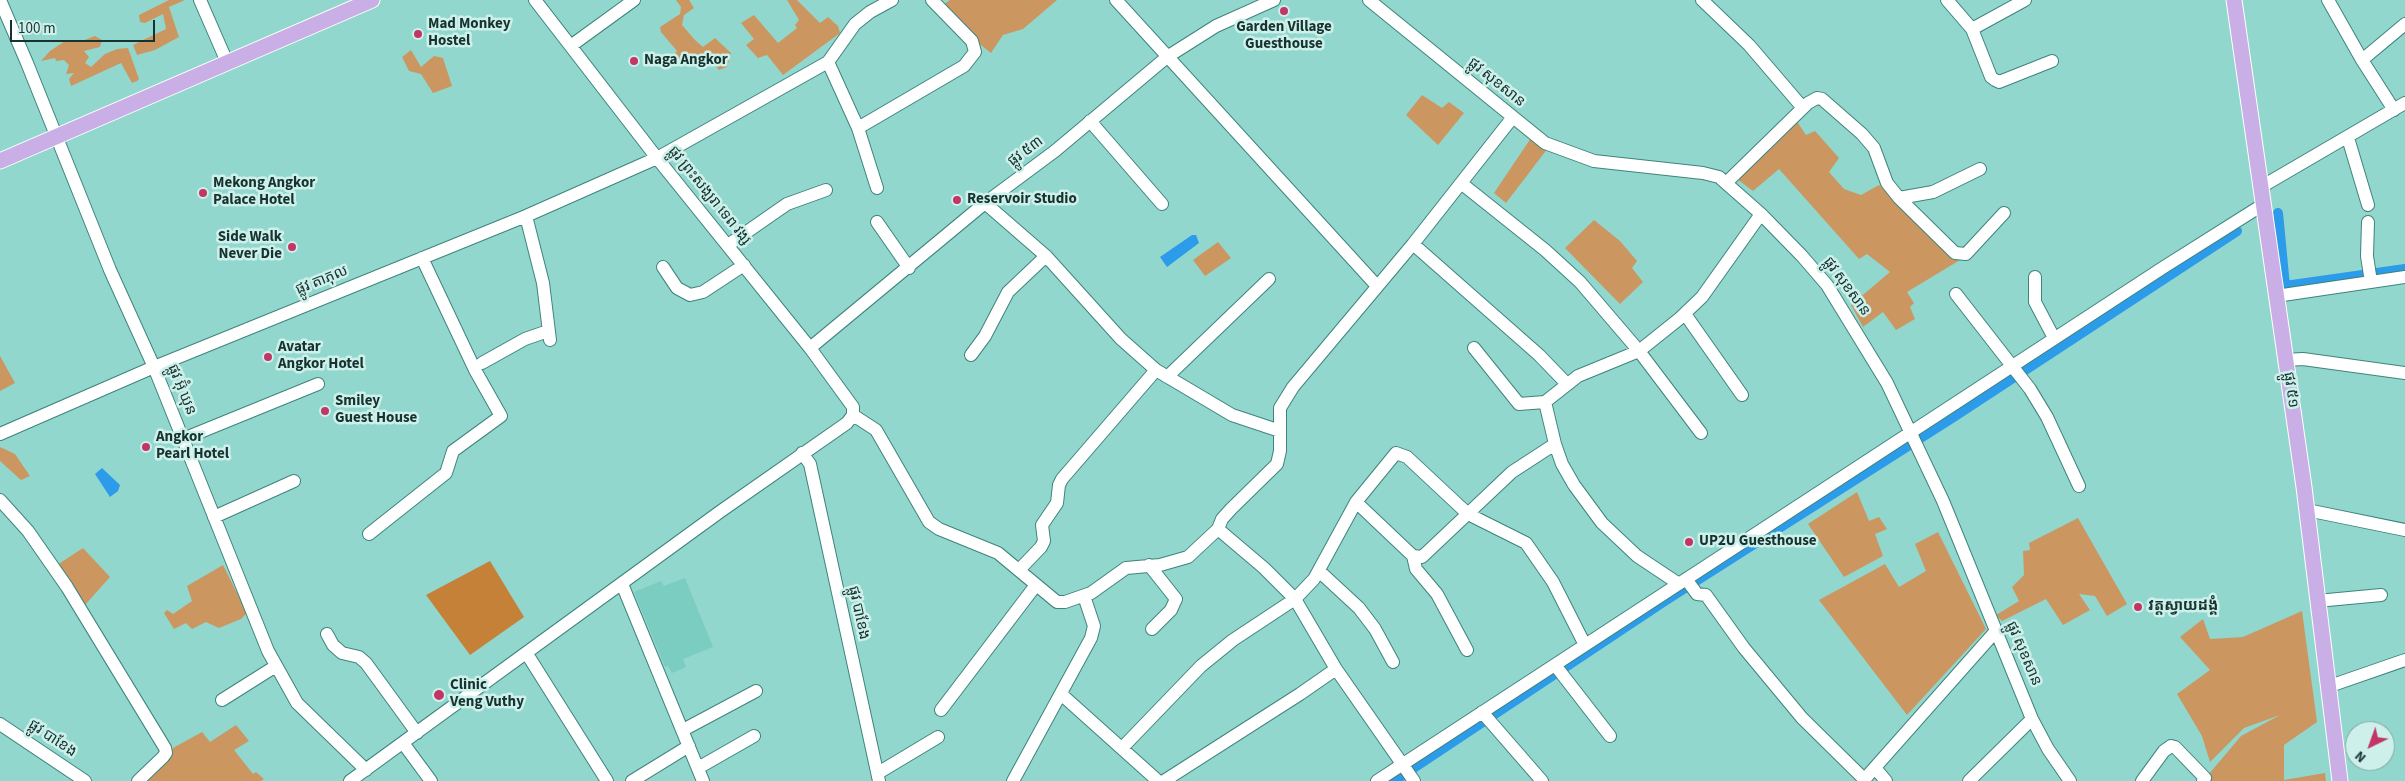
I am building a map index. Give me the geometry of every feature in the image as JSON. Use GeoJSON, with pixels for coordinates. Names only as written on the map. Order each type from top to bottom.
{"type":"FeatureCollection","features":[{"type":"Feature","properties":{"kind":"main road"},"geometry":{"type":"LineString","coordinates":[[0,161],[372,0]]}},
{"type":"Feature","properties":{"kind":"main road","name":"ផ្លូវ ៥១"},"geometry":{"type":"LineString","coordinates":[[2234,0],[2286,360],[2306,510],[2326,687],[2340,781]]}},
{"type":"Feature","properties":{"kind":"street","name":"ផ្លូវ អ៊ុំ ឃុន"},"geometry":{"type":"LineString","coordinates":[[0,0],[110,270],[154,367],[276,666],[297,703],[366,770]]}},
{"type":"Feature","properties":{"kind":"street"},"geometry":{"type":"LineString","coordinates":[[200,0],[227,62]]}},
{"type":"Feature","properties":{"kind":"street","name":"ផ្លូវ ព្រះសង្ឃរា ទេព វង្ស"},"geometry":{"type":"LineString","coordinates":[[535,0],[572,45],[657,158],[810,348],[853,407],[853,415]]}},
{"type":"Feature","properties":{"kind":"street"},"geometry":{"type":"LineString","coordinates":[[572,45],[619,5],[634,0]]}},
{"type":"Feature","properties":{"kind":"street"},"geometry":{"type":"LineString","coordinates":[[877,188],[858,128],[828,62],[855,24],[870,12],[892,0]]}},
{"type":"Feature","properties":{"kind":"street"},"geometry":{"type":"LineString","coordinates":[[858,128],[964,66],[975,52],[972,41],[932,0]]}},
{"type":"Feature","properties":{"kind":"street"},"geometry":{"type":"LineString","coordinates":[[1116,0],[1377,286]]}},
{"type":"Feature","properties":{"kind":"street","name":"ផ្លូវ ៥៣"},"geometry":{"type":"LineString","coordinates":[[810,348],[909,268],[985,203],[1055,151],[1167,57],[1216,26],[1274,0]]}},
{"type":"Feature","properties":{"kind":"street","name":"ផ្លូវ សុខសាន"},"geometry":{"type":"LineString","coordinates":[[1369,0],[1545,143],[1574,156],[1609,164],[1703,173],[1726,182],[1761,214],[1827,285],[1887,383],[1943,502],[2032,719],[2048,750],[2070,781]]}},
{"type":"Feature","properties":{"kind":"street"},"geometry":{"type":"LineString","coordinates":[[1702,0],[1749,45],[1803,108]]}},
{"type":"Feature","properties":{"kind":"street"},"geometry":{"type":"LineString","coordinates":[[1947,0],[1972,30],[1991,76],[1995,80],[1999,82],[2052,62]]}},
{"type":"Feature","properties":{"kind":"street"},"geometry":{"type":"LineString","coordinates":[[1972,30],[2025,0]]}},
{"type":"Feature","properties":{"kind":"street"},"geometry":{"type":"LineString","coordinates":[[2261,187],[2400,107],[2362,60],[2328,0]]}},
{"type":"Feature","properties":{"kind":"street"},"geometry":{"type":"LineString","coordinates":[[2362,60],[2405,24]]}},
{"type":"Feature","properties":{"kind":"street","name":"ផ្លូវ តាភុល"},"geometry":{"type":"LineString","coordinates":[[0,434],[154,367],[526,216],[657,158],[828,62]]}},
{"type":"Feature","properties":{"kind":"street"},"geometry":{"type":"LineString","coordinates":[[1726,182],[1814,99],[1822,100],[1862,134],[1874,148],[1887,183],[1899,198],[1958,255],[1966,254],[2004,213]]}},
{"type":"Feature","properties":{"kind":"street"},"geometry":{"type":"LineString","coordinates":[[350,781],[847,422],[853,415],[876,430],[929,522],[939,529],[992,550],[1019,570],[1053,600],[1063,603],[1084,596],[1097,590],[1126,568],[1149,564],[1160,565],[1188,557],[1218,529],[1222,518],[1276,464],[1280,451],[1280,408],[1293,387],[1413,244],[1513,117]]}},
{"type":"Feature","properties":{"kind":"street"},"geometry":{"type":"LineString","coordinates":[[1090,121],[1162,204]]}},
{"type":"Feature","properties":{"kind":"street"},"geometry":{"type":"LineString","coordinates":[[2348,138],[2368,205]]}},
{"type":"Feature","properties":{"kind":"street"},"geometry":{"type":"LineString","coordinates":[[1899,198],[1933,192],[1980,169]]}},
{"type":"Feature","properties":{"kind":"street"},"geometry":{"type":"LineString","coordinates":[[1461,183],[1563,265],[1639,351],[1701,433]]}},
{"type":"Feature","properties":{"kind":"street"},"geometry":{"type":"LineString","coordinates":[[728,245],[787,204],[826,190]]}},
{"type":"Feature","properties":{"kind":"street"},"geometry":{"type":"LineString","coordinates":[[985,203],[1046,256],[1121,339],[1156,370],[1232,415],[1280,431]]}},
{"type":"Feature","properties":{"kind":"street"},"geometry":{"type":"LineString","coordinates":[[1378,781],[1408,773],[1486,718],[1560,670],[1585,645],[1687,584],[1911,434],[2017,371],[2054,338],[2264,204]]}},
{"type":"Feature","properties":{"kind":"street"},"geometry":{"type":"LineString","coordinates":[[1474,348],[1519,404],[1545,402],[1567,384],[1591,370],[1639,351],[1685,314],[1702,297],[1761,214]]}},
{"type":"Feature","properties":{"kind":"street"},"geometry":{"type":"LineString","coordinates":[[482,363],[525,339],[549,335],[543,283],[526,216]]}},
{"type":"Feature","properties":{"kind":"street"},"geometry":{"type":"LineString","coordinates":[[876,222],[909,268]]}},
{"type":"Feature","properties":{"kind":"street"},"geometry":{"type":"LineString","coordinates":[[2368,222],[2367,256],[2370,276]]}},
{"type":"Feature","properties":{"kind":"street"},"geometry":{"type":"LineString","coordinates":[[1413,244],[1539,355],[1567,384]]}},
{"type":"Feature","properties":{"kind":"street"},"geometry":{"type":"LineString","coordinates":[[971,354],[985,336],[1008,292],[1046,256]]}},
{"type":"Feature","properties":{"kind":"street"},"geometry":{"type":"LineString","coordinates":[[368,534],[446,472],[453,451],[501,416],[475,370],[422,258]]}},
{"type":"Feature","properties":{"kind":"street"},"geometry":{"type":"LineString","coordinates":[[662,267],[677,288],[690,295],[703,292],[744,265]]}},
{"type":"Feature","properties":{"kind":"street"},"geometry":{"type":"LineString","coordinates":[[2276,296],[2370,276],[2405,277]]}},
{"type":"Feature","properties":{"kind":"street"},"geometry":{"type":"LineString","coordinates":[[2035,277],[2035,302],[2054,338]]}},
{"type":"Feature","properties":{"kind":"street"},"geometry":{"type":"LineString","coordinates":[[1168,378],[1269,279]]}},
{"type":"Feature","properties":{"kind":"street"},"geometry":{"type":"LineString","coordinates":[[1956,294],[2017,371],[2047,417],[2078,486]]}},
{"type":"Feature","properties":{"kind":"street"},"geometry":{"type":"LineString","coordinates":[[1685,314],[1742,395]]}},
{"type":"Feature","properties":{"kind":"street"},"geometry":{"type":"LineString","coordinates":[[2286,360],[2303,358],[2405,373]]}},
{"type":"Feature","properties":{"kind":"street"},"geometry":{"type":"LineString","coordinates":[[1019,570],[1041,547],[1044,541],[1042,525],[1057,503],[1059,485],[1062,479],[1156,370]]}},
{"type":"Feature","properties":{"kind":"street"},"geometry":{"type":"LineString","coordinates":[[183,439],[280,402],[318,384]]}},
{"type":"Feature","properties":{"kind":"street"},"geometry":{"type":"LineString","coordinates":[[1545,402],[1554,444],[1562,464],[1574,485],[1602,523],[1637,556],[1706,596],[1744,648],[1795,710],[1863,780],[1996,632]]}},
{"type":"Feature","properties":{"kind":"street"},"geometry":{"type":"LineString","coordinates":[[1413,556],[1422,557],[1512,472],[1554,444]]}},
{"type":"Feature","properties":{"kind":"street","name":"ផ្លូវ បាខែង"},"geometry":{"type":"LineString","coordinates":[[802,453],[810,464],[878,777]]}},
{"type":"Feature","properties":{"kind":"street"},"geometry":{"type":"LineString","coordinates":[[1122,748],[1201,666],[1234,640],[1295,599],[1319,571],[1356,502],[1393,455],[1400,453],[1407,457],[1468,514],[1526,542],[1553,582],[1585,645]]}},
{"type":"Feature","properties":{"kind":"street"},"geometry":{"type":"LineString","coordinates":[[214,517],[294,481]]}},
{"type":"Feature","properties":{"kind":"street"},"geometry":{"type":"LineString","coordinates":[[0,500],[28,531],[68,587],[165,748],[166,753],[163,757],[138,781]]}},
{"type":"Feature","properties":{"kind":"street"},"geometry":{"type":"LineString","coordinates":[[1356,502],[1413,556],[1416,569],[1437,594],[1467,650]]}},
{"type":"Feature","properties":{"kind":"street"},"geometry":{"type":"LineString","coordinates":[[2306,510],[2405,530]]}},
{"type":"Feature","properties":{"kind":"street"},"geometry":{"type":"LineString","coordinates":[[1218,529],[1264,568],[1295,599],[1336,669],[1408,773]]}},
{"type":"Feature","properties":{"kind":"street"},"geometry":{"type":"LineString","coordinates":[[1149,564],[1176,599],[1171,610],[1152,629]]}},
{"type":"Feature","properties":{"kind":"street"},"geometry":{"type":"LineString","coordinates":[[1319,571],[1359,608],[1375,629],[1393,662]]}},
{"type":"Feature","properties":{"kind":"street"},"geometry":{"type":"LineString","coordinates":[[622,584],[703,781]]}},
{"type":"Feature","properties":{"kind":"street"},"geometry":{"type":"LineString","coordinates":[[941,710],[1036,585]]}},
{"type":"Feature","properties":{"kind":"street"},"geometry":{"type":"LineString","coordinates":[[2317,601],[2381,595]]}},
{"type":"Feature","properties":{"kind":"street"},"geometry":{"type":"LineString","coordinates":[[1013,781],[1093,631],[1094,626],[1084,596]]}},
{"type":"Feature","properties":{"kind":"street"},"geometry":{"type":"LineString","coordinates":[[327,634],[333,645],[342,653],[359,657],[366,663],[417,733]]}},
{"type":"Feature","properties":{"kind":"street"},"geometry":{"type":"LineString","coordinates":[[527,654],[607,781]]}},
{"type":"Feature","properties":{"kind":"street"},"geometry":{"type":"LineString","coordinates":[[2326,687],[2405,660]]}},
{"type":"Feature","properties":{"kind":"street"},"geometry":{"type":"LineString","coordinates":[[222,700],[276,666]]}},
{"type":"Feature","properties":{"kind":"street"},"geometry":{"type":"LineString","coordinates":[[1061,694],[1158,781],[1300,694],[1336,669]]}},
{"type":"Feature","properties":{"kind":"street"},"geometry":{"type":"LineString","coordinates":[[1560,670],[1610,736]]}},
{"type":"Feature","properties":{"kind":"street"},"geometry":{"type":"LineString","coordinates":[[683,730],[756,691]]}},
{"type":"Feature","properties":{"kind":"street"},"geometry":{"type":"LineString","coordinates":[[1486,718],[1542,781]]}},
{"type":"Feature","properties":{"kind":"street"},"geometry":{"type":"LineString","coordinates":[[1969,781],[2032,719]]}},
{"type":"Feature","properties":{"kind":"street","name":"ផ្លូវ បាខែង"},"geometry":{"type":"LineString","coordinates":[[0,724],[85,781]]}},
{"type":"Feature","properties":{"kind":"street"},"geometry":{"type":"LineString","coordinates":[[698,768],[754,736]]}},
{"type":"Feature","properties":{"kind":"street"},"geometry":{"type":"LineString","coordinates":[[878,777],[938,737]]}},
{"type":"Feature","properties":{"kind":"street"},"geometry":{"type":"LineString","coordinates":[[403,743],[430,781]]}},
{"type":"Feature","properties":{"kind":"street"},"geometry":{"type":"LineString","coordinates":[[632,781],[689,746]]}},
{"type":"Feature","properties":{"kind":"street"},"geometry":{"type":"LineString","coordinates":[[2142,781],[2164,751],[2171,746],[2175,747],[2205,778],[2203,781]]}},
{"type":"Feature","properties":{"kind":"street"},"geometry":{"type":"LineString","coordinates":[[1875,768],[1886,781]]}},
{"type":"Feature","properties":{"kind":"shaded area"},"geometry":{"type":"Polygon","coordinates":[[[169,0],[185,0],[169,7],[179,37],[155,50],[137,55],[133,45],[166,29],[163,14],[145,23],[140,22],[139,15],[169,0]]]}},
{"type":"Feature","properties":{"kind":"shaded area"},"geometry":{"type":"Polygon","coordinates":[[[676,0],[689,0],[694,8],[684,15],[682,25],[695,40],[703,47],[715,38],[731,53],[727,67],[719,70],[712,61],[700,68],[695,60],[689,62],[684,54],[679,59],[674,56],[677,51],[661,32],[660,27],[680,14],[681,7],[676,0]]]}},
{"type":"Feature","properties":{"kind":"shaded area"},"geometry":{"type":"Polygon","coordinates":[[[787,0],[797,0],[820,23],[828,17],[838,26],[840,33],[783,75],[767,55],[758,58],[746,45],[754,39],[741,23],[754,15],[778,43],[797,28],[795,25],[799,20],[787,0]]]}},
{"type":"Feature","properties":{"kind":"shaded area"},"geometry":{"type":"Polygon","coordinates":[[[950,0],[1057,0],[1023,29],[1003,35],[991,53],[972,38],[944,4],[950,0]]]}},
{"type":"Feature","properties":{"kind":"shaded area"},"geometry":{"type":"Polygon","coordinates":[[[95,36],[102,40],[100,47],[84,51],[89,57],[85,63],[91,67],[105,54],[117,49],[128,48],[139,79],[137,81],[132,83],[121,63],[71,86],[69,79],[74,73],[66,74],[69,65],[64,60],[56,61],[55,58],[41,61],[50,51],[65,41],[82,41],[95,36]]]}},
{"type":"Feature","properties":{"kind":"shaded area"},"geometry":{"type":"Polygon","coordinates":[[[411,50],[421,67],[434,56],[443,58],[452,86],[433,93],[421,74],[409,71],[402,57],[411,50]]]}},
{"type":"Feature","properties":{"kind":"shaded area"},"geometry":{"type":"Polygon","coordinates":[[[1422,95],[1442,108],[1449,102],[1464,113],[1438,145],[1406,115],[1422,95]]]}},
{"type":"Feature","properties":{"kind":"shaded area"},"geometry":{"type":"Polygon","coordinates":[[[1796,120],[1806,135],[1815,131],[1839,158],[1829,172],[1844,189],[1861,195],[1879,185],[1960,260],[1907,292],[1914,303],[1910,307],[1915,319],[1896,330],[1883,312],[1863,327],[1851,305],[1890,272],[1867,254],[1859,259],[1779,169],[1753,191],[1733,176],[1796,120]]]}},
{"type":"Feature","properties":{"kind":"shaded area"},"geometry":{"type":"Polygon","coordinates":[[[1531,138],[1548,148],[1506,203],[1494,193],[1531,138]]]}},
{"type":"Feature","properties":{"kind":"shaded area"},"geometry":{"type":"Polygon","coordinates":[[[1594,220],[1620,241],[1637,261],[1632,268],[1643,282],[1620,304],[1565,248],[1594,220]]]}},
{"type":"Feature","properties":{"kind":"shaded area"},"geometry":{"type":"Polygon","coordinates":[[[1218,242],[1231,258],[1205,276],[1193,260],[1218,242]]]}},
{"type":"Feature","properties":{"kind":"shaded area"},"geometry":{"type":"Polygon","coordinates":[[[0,356],[15,383],[0,391],[0,356]]]}},
{"type":"Feature","properties":{"kind":"shaded area"},"geometry":{"type":"Polygon","coordinates":[[[0,447],[15,454],[30,476],[21,480],[0,461],[0,447]]]}},
{"type":"Feature","properties":{"kind":"shaded area"},"geometry":{"type":"Polygon","coordinates":[[[1857,492],[1869,521],[1879,517],[1887,529],[1875,534],[1883,556],[1844,577],[1808,524],[1857,492]]]}},
{"type":"Feature","properties":{"kind":"shaded area"},"geometry":{"type":"Polygon","coordinates":[[[2078,518],[2127,604],[2107,616],[2095,596],[2079,594],[2090,610],[2063,625],[2046,599],[2002,621],[1996,615],[2019,601],[2012,587],[2024,575],[2023,551],[2030,550],[2029,543],[2078,518]]]}},
{"type":"Feature","properties":{"kind":"shaded area"},"geometry":{"type":"Polygon","coordinates":[[[1938,532],[1986,629],[1907,715],[1819,600],[1885,564],[1899,587],[1926,571],[1915,544],[1938,532]]]}},
{"type":"Feature","properties":{"kind":"shaded area"},"geometry":{"type":"Polygon","coordinates":[[[83,548],[110,577],[85,605],[57,565],[83,548]]]}},
{"type":"Feature","properties":{"kind":"shaded area"},"geometry":{"type":"Polygon","coordinates":[[[490,561],[524,617],[470,655],[426,595],[490,561]]]}},
{"type":"Feature","properties":{"kind":"shaded area"},"geometry":{"type":"Polygon","coordinates":[[[223,565],[247,613],[241,619],[219,628],[206,622],[192,629],[186,623],[174,629],[164,613],[167,610],[173,614],[192,601],[187,586],[223,565]]]}},
{"type":"Feature","properties":{"kind":"shaded area"},"geometry":{"type":"Polygon","coordinates":[[[685,578],[713,647],[683,659],[686,667],[672,673],[668,666],[665,667],[634,592],[661,581],[664,586],[685,578]]]}},
{"type":"Feature","properties":{"kind":"shaded area"},"geometry":{"type":"Polygon","coordinates":[[[2302,611],[2317,722],[2284,745],[2284,780],[2325,773],[2326,781],[2203,781],[2241,736],[2280,715],[2244,728],[2210,762],[2202,736],[2177,694],[2210,670],[2180,637],[2203,619],[2210,639],[2243,637],[2302,611]]]}},
{"type":"Feature","properties":{"kind":"shaded area"},"geometry":{"type":"Polygon","coordinates":[[[236,725],[249,741],[234,750],[253,774],[256,772],[264,779],[261,781],[145,781],[159,767],[173,748],[202,732],[210,742],[236,725]]]}},
{"type":"Feature","properties":{"kind":"water"},"geometry":{"type":"Polygon","coordinates":[[[1192,235],[1196,235],[1199,243],[1167,267],[1160,257],[1192,235]]]}},
{"type":"Feature","properties":{"kind":"water"},"geometry":{"type":"Polygon","coordinates":[[[102,468],[120,485],[118,491],[110,497],[95,474],[102,468]]]}},
{"type":"Feature","properties":{"kind":"waterway"},"geometry":{"type":"LineString","coordinates":[[2278,213],[2285,286],[2405,269]]}},
{"type":"Feature","properties":{"kind":"waterway"},"geometry":{"type":"LineString","coordinates":[[1394,781],[1666,600],[1955,416],[2237,231]]}},
{"type":"Feature","properties":{"kind":"place","name":"Garden Village Guesthouse"},"geometry":{"type":"Point","coordinates":[1284,11]}},
{"type":"Feature","properties":{"kind":"place","name":"Mad Monkey Hostel"},"geometry":{"type":"Point","coordinates":[418,34]}},
{"type":"Feature","properties":{"kind":"place","name":"Naga Angkor"},"geometry":{"type":"Point","coordinates":[634,61]}},
{"type":"Feature","properties":{"kind":"place","name":"Mekong Angkor Palace Hotel"},"geometry":{"type":"Point","coordinates":[203,193]}},
{"type":"Feature","properties":{"kind":"place","name":"Reservoir Studio"},"geometry":{"type":"Point","coordinates":[957,200]}},
{"type":"Feature","properties":{"kind":"place","name":"Side Walk Never Die"},"geometry":{"type":"Point","coordinates":[292,247]}},
{"type":"Feature","properties":{"kind":"place","name":"Avatar Angkor Hotel"},"geometry":{"type":"Point","coordinates":[268,357]}},
{"type":"Feature","properties":{"kind":"place","name":"Smiley Guest House"},"geometry":{"type":"Point","coordinates":[325,411]}},
{"type":"Feature","properties":{"kind":"place","name":"Angkor Pearl Hotel"},"geometry":{"type":"Point","coordinates":[146,447]}},
{"type":"Feature","properties":{"kind":"place","name":"UP2U Guesthouse"},"geometry":{"type":"Point","coordinates":[1689,542]}},
{"type":"Feature","properties":{"kind":"place","name":"វត្តស្វាយដង្គំ"},"geometry":{"type":"Point","coordinates":[2138,607]}},
{"type":"Feature","properties":{"kind":"place","name":"Clinic Veng Vuthy"},"geometry":{"type":"Point","coordinates":[439,695]}}]}
